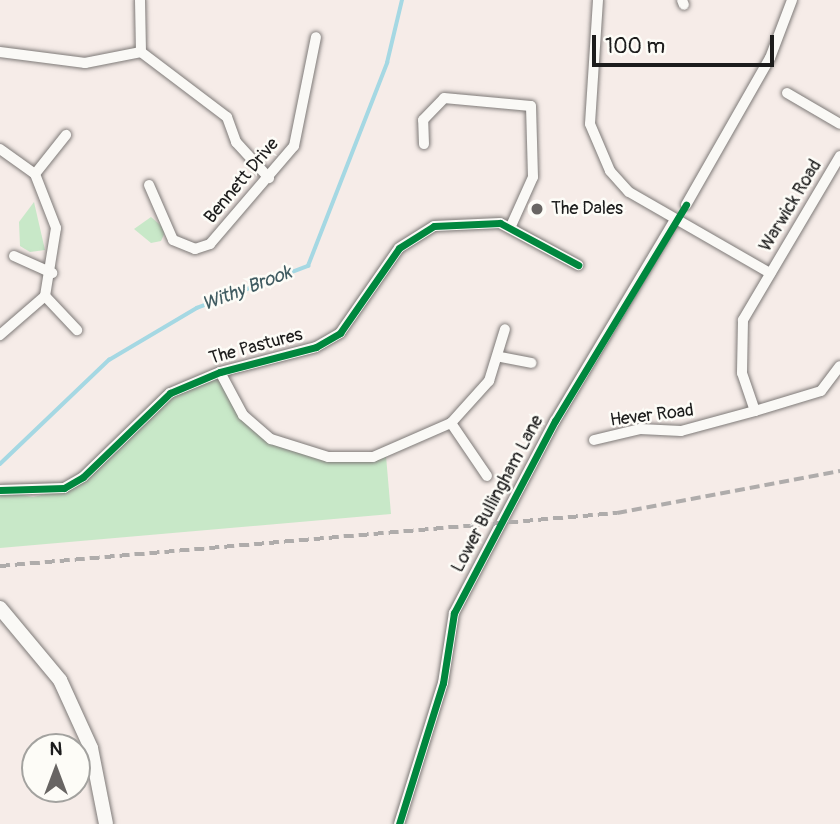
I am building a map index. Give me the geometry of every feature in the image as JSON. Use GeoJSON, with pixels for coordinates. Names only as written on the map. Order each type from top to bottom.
{"type":"FeatureCollection","features":[{"type":"Feature","properties":{"kind":"street"},"geometry":{"type":"LineString","coordinates":[[140,0],[141,51]]}},
{"type":"Feature","properties":{"kind":"street"},"geometry":{"type":"LineString","coordinates":[[598,0],[588,96],[597,149],[629,192],[674,221],[770,273],[743,320],[742,373],[755,411]]}},
{"type":"Feature","properties":{"kind":"street"},"geometry":{"type":"LineString","coordinates":[[686,205],[770,58],[792,0]]}},
{"type":"Feature","properties":{"kind":"street","name":"Bennett Drive"},"geometry":{"type":"LineString","coordinates":[[149,186],[173,240],[195,249],[210,244],[294,146],[316,37]]}},
{"type":"Feature","properties":{"kind":"street"},"geometry":{"type":"LineString","coordinates":[[0,52],[85,63],[116,62],[141,51]]}},
{"type":"Feature","properties":{"kind":"street"},"geometry":{"type":"LineString","coordinates":[[141,51],[227,117],[236,142],[269,178]]}},
{"type":"Feature","properties":{"kind":"street"},"geometry":{"type":"LineString","coordinates":[[788,93],[840,124]]}},
{"type":"Feature","properties":{"kind":"street"},"geometry":{"type":"LineString","coordinates":[[424,144],[424,120],[444,98],[531,106],[533,177],[511,226]]}},
{"type":"Feature","properties":{"kind":"street"},"geometry":{"type":"LineString","coordinates":[[35,174],[66,135]]}},
{"type":"Feature","properties":{"kind":"street"},"geometry":{"type":"LineString","coordinates":[[0,149],[35,174],[56,228],[52,273],[45,296],[0,335]]}},
{"type":"Feature","properties":{"kind":"street","name":"Warwick Road"},"geometry":{"type":"LineString","coordinates":[[770,273],[840,156]]}},
{"type":"Feature","properties":{"kind":"street","name":"The Pastures"},"geometry":{"type":"LineString","coordinates":[[0,490],[43,492],[83,477],[170,393],[220,372],[316,347],[340,333],[414,235],[460,220],[511,226],[578,265]]}},
{"type":"Feature","properties":{"kind":"street","name":"Lower Bullingham Lane"},"geometry":{"type":"LineString","coordinates":[[399,824],[443,683],[454,613],[548,432],[674,221]]}},
{"type":"Feature","properties":{"kind":"street"},"geometry":{"type":"LineString","coordinates":[[14,256],[52,273]]}},
{"type":"Feature","properties":{"kind":"street"},"geometry":{"type":"LineString","coordinates":[[45,296],[77,330]]}},
{"type":"Feature","properties":{"kind":"street"},"geometry":{"type":"LineString","coordinates":[[220,372],[257,429],[296,450],[328,457],[398,451],[451,423],[489,382],[500,357],[505,329]]}},
{"type":"Feature","properties":{"kind":"street"},"geometry":{"type":"LineString","coordinates":[[500,357],[531,363]]}},
{"type":"Feature","properties":{"kind":"street","name":"Hever Road"},"geometry":{"type":"LineString","coordinates":[[594,440],[640,429],[681,431],[755,411],[821,391],[838,372]]}},
{"type":"Feature","properties":{"kind":"street"},"geometry":{"type":"LineString","coordinates":[[451,423],[487,476]]}},
{"type":"Feature","properties":{"kind":"street"},"geometry":{"type":"LineString","coordinates":[[0,608],[60,680],[91,748],[106,824]]}},
{"type":"Feature","properties":{"kind":"green space"},"geometry":{"type":"Polygon","coordinates":[[[34,202],[45,250],[30,252],[20,246],[19,222],[34,202]]]}},
{"type":"Feature","properties":{"kind":"green space"},"geometry":{"type":"Polygon","coordinates":[[[151,217],[166,230],[161,241],[151,243],[134,229],[151,217]]]}},
{"type":"Feature","properties":{"kind":"green space"},"geometry":{"type":"Polygon","coordinates":[[[222,372],[245,416],[271,439],[323,456],[386,456],[391,514],[0,548],[0,491],[33,497],[67,489],[172,393],[222,372]]]}},
{"type":"Feature","properties":{"kind":"waterway","name":"Withy Brook"},"geometry":{"type":"LineString","coordinates":[[0,464],[109,360],[197,308],[308,266],[387,63],[402,0]]}},
{"type":"Feature","properties":{"kind":"railway"},"geometry":{"type":"LineString","coordinates":[[0,566],[617,513],[840,471]]}},
{"type":"Feature","properties":{"kind":"cycle path"},"geometry":{"type":"LineString","coordinates":[[399,824],[443,683],[454,613],[555,421],[686,205]]}},
{"type":"Feature","properties":{"kind":"cycle path"},"geometry":{"type":"LineString","coordinates":[[0,490],[64,488],[83,477],[170,393],[220,372],[316,347],[340,333],[399,248],[434,226],[500,223],[578,265]]}},
{"type":"Feature","properties":{"kind":"place","name":"The Dales"},"geometry":{"type":"Point","coordinates":[537,209]}}]}
